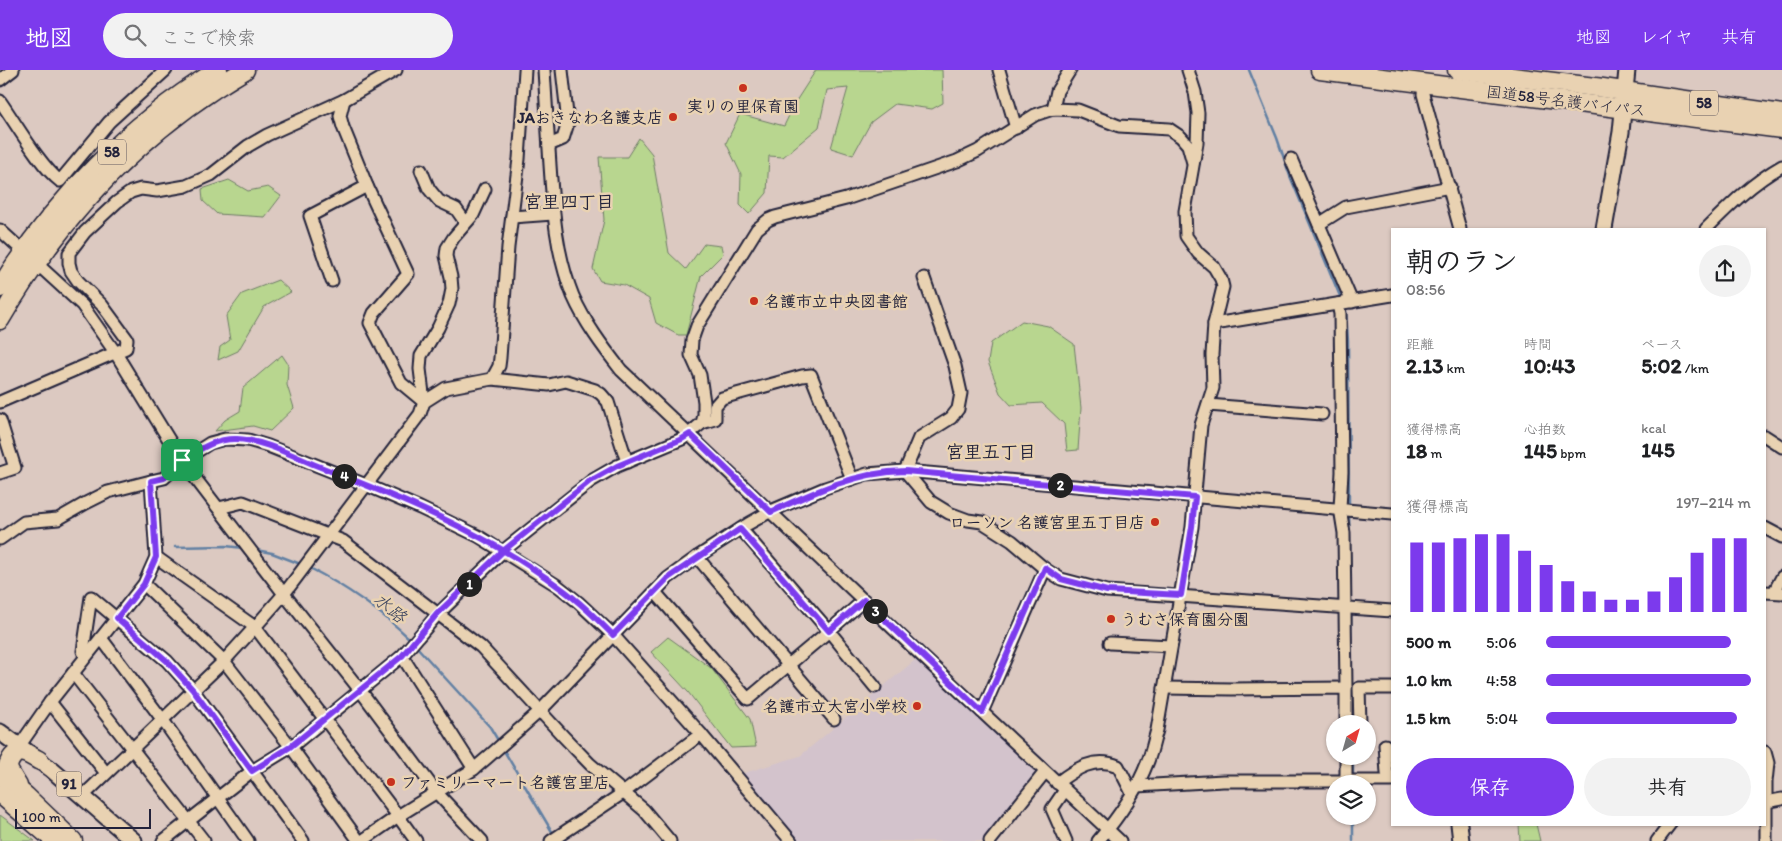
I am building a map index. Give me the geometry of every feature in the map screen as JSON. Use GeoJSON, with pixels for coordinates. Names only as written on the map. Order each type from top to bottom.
{"type":"FeatureCollection","features":[{"type":"Feature","properties":{"kind":"highway","name":"58"},"geometry":{"type":"LineString","coordinates":[[0,320],[30,257],[78,186],[128,136],[177,97],[218,70]]}},
{"type":"Feature","properties":{"kind":"highway","name":"58"},"geometry":{"type":"LineString","coordinates":[[0,288],[135,152],[181,113],[245,70]]}},
{"type":"Feature","properties":{"kind":"highway","name":"国道58号名護バイパス"},"geometry":{"type":"LineString","coordinates":[[1320,70],[1424,84],[1782,114]]}},
{"type":"Feature","properties":{"kind":"highway","name":"国道58号名護バイパス"},"geometry":{"type":"LineString","coordinates":[[1457,70],[1782,129]]}},
{"type":"Feature","properties":{"kind":"highway"},"geometry":{"type":"LineString","coordinates":[[26,796],[9,771],[8,765],[14,755],[20,752],[25,752],[40,761]]}},
{"type":"Feature","properties":{"kind":"highway"},"geometry":{"type":"LineString","coordinates":[[0,774],[73,841]]}},
{"type":"Feature","properties":{"kind":"highway"},"geometry":{"type":"LineString","coordinates":[[0,794],[55,841]]}},
{"type":"Feature","properties":{"kind":"main road"},"geometry":{"type":"LineString","coordinates":[[1604,228],[1621,132],[1627,70]]}},
{"type":"Feature","properties":{"kind":"main road","name":"91"},"geometry":{"type":"LineString","coordinates":[[0,732],[40,761],[134,841]]}},
{"type":"Feature","properties":{"kind":"main road"},"geometry":{"type":"LineString","coordinates":[[1459,826],[1461,841]]}},
{"type":"Feature","properties":{"kind":"street"},"geometry":{"type":"LineString","coordinates":[[0,80],[13,70]]}},
{"type":"Feature","properties":{"kind":"street"},"geometry":{"type":"LineString","coordinates":[[0,101],[43,163],[53,176],[60,181],[109,122],[166,70]]}},
{"type":"Feature","properties":{"kind":"street"},"geometry":{"type":"LineString","coordinates":[[0,402],[126,348],[128,339],[102,305],[78,281],[71,271],[69,263],[69,253],[85,232],[116,202],[131,192],[141,189],[157,191],[186,186],[210,175],[248,146],[267,135],[344,100],[396,70]]}},
{"type":"Feature","properties":{"kind":"street"},"geometry":{"type":"LineString","coordinates":[[492,379],[499,366],[500,358],[508,247],[524,97],[525,70]]}},
{"type":"Feature","properties":{"kind":"street"},"geometry":{"type":"LineString","coordinates":[[544,70],[553,214],[560,258],[574,297],[593,332],[621,370],[1120,841]]}},
{"type":"Feature","properties":{"kind":"street"},"geometry":{"type":"LineString","coordinates":[[549,145],[562,139],[568,123],[562,70]]}},
{"type":"Feature","properties":{"kind":"street"},"geometry":{"type":"LineString","coordinates":[[1000,70],[1016,128]]}},
{"type":"Feature","properties":{"kind":"street"},"geometry":{"type":"LineString","coordinates":[[1053,109],[1057,91],[1070,70]]}},
{"type":"Feature","properties":{"kind":"street"},"geometry":{"type":"LineString","coordinates":[[1098,841],[1108,830],[1134,790],[1151,753],[1157,730],[1192,527],[1201,425],[1213,388],[1212,355],[1214,324],[1223,287],[1214,267],[1198,253],[1186,236],[1185,211],[1197,143],[1198,113],[1195,92],[1188,70]]}},
{"type":"Feature","properties":{"kind":"street"},"geometry":{"type":"LineString","coordinates":[[1424,84],[1422,94],[1450,187],[1460,228]]}},
{"type":"Feature","properties":{"kind":"street"},"geometry":{"type":"LineString","coordinates":[[524,97],[546,98]]}},
{"type":"Feature","properties":{"kind":"street"},"geometry":{"type":"LineString","coordinates":[[344,100],[340,116],[343,127],[408,274],[374,313],[370,323],[401,383],[424,402]]}},
{"type":"Feature","properties":{"kind":"street"},"geometry":{"type":"LineString","coordinates":[[702,423],[704,402],[700,375],[691,355],[692,340],[714,298],[757,229],[775,217],[846,199],[957,161],[978,151],[1035,115],[1053,109],[1078,110],[1119,126],[1146,126],[1169,129],[1181,137],[1188,145],[1193,163]]}},
{"type":"Feature","properties":{"kind":"street"},"geometry":{"type":"LineString","coordinates":[[1291,159],[1352,302]]}},
{"type":"Feature","properties":{"kind":"street"},"geometry":{"type":"LineString","coordinates":[[1707,228],[1743,193],[1766,175],[1782,166]]}},
{"type":"Feature","properties":{"kind":"street"},"geometry":{"type":"LineString","coordinates":[[421,170],[429,189],[439,201],[456,209],[464,224]]}},
{"type":"Feature","properties":{"kind":"street"},"geometry":{"type":"LineString","coordinates":[[332,281],[310,216],[368,186]]}},
{"type":"Feature","properties":{"kind":"street"},"geometry":{"type":"LineString","coordinates":[[1319,224],[1346,207],[1450,187]]}},
{"type":"Feature","properties":{"kind":"street"},"geometry":{"type":"LineString","coordinates":[[83,796],[224,661],[255,627],[284,594],[420,414],[424,402],[420,369],[421,356],[438,328],[449,304],[452,289],[446,256],[448,248],[454,237],[473,215],[485,189]]}},
{"type":"Feature","properties":{"kind":"street"},"geometry":{"type":"LineString","coordinates":[[512,217],[553,214]]}},
{"type":"Feature","properties":{"kind":"street"},"geometry":{"type":"LineString","coordinates":[[0,230],[82,305],[115,352],[182,460],[437,793],[482,841]]}},
{"type":"Feature","properties":{"kind":"street"},"geometry":{"type":"LineString","coordinates":[[905,471],[919,438],[951,418],[958,409],[961,393],[955,366],[924,278]]}},
{"type":"Feature","properties":{"kind":"street"},"geometry":{"type":"LineString","coordinates":[[1214,324],[1391,295]]}},
{"type":"Feature","properties":{"kind":"street"},"geometry":{"type":"LineString","coordinates":[[1338,304],[1340,314],[1342,472],[1346,508],[1344,533],[1346,715]]}},
{"type":"Feature","properties":{"kind":"street"},"geometry":{"type":"LineString","coordinates":[[163,841],[252,771],[290,747],[402,656],[437,614],[503,551],[590,481],[627,462],[682,439],[702,423],[715,419],[715,406],[722,398],[811,375],[852,479]]}},
{"type":"Feature","properties":{"kind":"street"},"geometry":{"type":"LineString","coordinates":[[424,402],[446,388],[492,379],[549,385],[566,381],[595,390],[608,402],[627,462]]}},
{"type":"Feature","properties":{"kind":"street"},"geometry":{"type":"LineString","coordinates":[[1208,405],[1322,414]]}},
{"type":"Feature","properties":{"kind":"street"},"geometry":{"type":"LineString","coordinates":[[0,420],[15,468],[0,473]]}},
{"type":"Feature","properties":{"kind":"street"},"geometry":{"type":"LineString","coordinates":[[1766,437],[1782,447]]}},
{"type":"Feature","properties":{"kind":"street"},"geometry":{"type":"LineString","coordinates":[[0,539],[24,522],[58,519],[108,492],[164,478],[182,460],[210,443],[225,439],[237,439],[268,446],[435,515],[478,536],[558,586],[613,635],[701,734],[791,841]]}},
{"type":"Feature","properties":{"kind":"street"},"geometry":{"type":"LineString","coordinates":[[144,584],[224,661],[361,841],[474,769],[540,711],[668,578],[740,529],[771,512],[825,488],[852,479],[886,471],[905,471],[1195,497],[1346,508],[1391,514]]}},
{"type":"Feature","properties":{"kind":"street"},"geometry":{"type":"LineString","coordinates":[[905,471],[931,502],[949,513],[968,520],[982,522],[1012,541],[1061,579],[1107,591],[1391,610]]}},
{"type":"Feature","properties":{"kind":"street"},"geometry":{"type":"LineString","coordinates":[[20,745],[50,702],[144,584],[156,557],[151,481]]}},
{"type":"Feature","properties":{"kind":"street"},"geometry":{"type":"LineString","coordinates":[[219,508],[243,502],[343,541],[481,647],[590,764],[644,810],[670,841]]}},
{"type":"Feature","properties":{"kind":"street"},"geometry":{"type":"LineString","coordinates":[[740,529],[875,687]]}},
{"type":"Feature","properties":{"kind":"street"},"geometry":{"type":"LineString","coordinates":[[1766,529],[1782,537]]}},
{"type":"Feature","properties":{"kind":"street"},"geometry":{"type":"LineString","coordinates":[[156,557],[255,627],[416,841]]}},
{"type":"Feature","properties":{"kind":"street"},"geometry":{"type":"LineString","coordinates":[[697,557],[834,719]]}},
{"type":"Feature","properties":{"kind":"street"},"geometry":{"type":"LineString","coordinates":[[982,712],[1045,568]]}},
{"type":"Feature","properties":{"kind":"street"},"geometry":{"type":"LineString","coordinates":[[1774,592],[1782,577]]}},
{"type":"Feature","properties":{"kind":"street"},"geometry":{"type":"LineString","coordinates":[[655,592],[748,699],[864,600]]}},
{"type":"Feature","properties":{"kind":"street"},"geometry":{"type":"LineString","coordinates":[[85,657],[83,651],[91,597],[167,661],[193,690],[303,841]]}},
{"type":"Feature","properties":{"kind":"street"},"geometry":{"type":"LineString","coordinates":[[101,638],[162,719],[248,841]]}},
{"type":"Feature","properties":{"kind":"street"},"geometry":{"type":"LineString","coordinates":[[1110,643],[1171,646]]}},
{"type":"Feature","properties":{"kind":"street"},"geometry":{"type":"LineString","coordinates":[[402,656],[474,769]]}},
{"type":"Feature","properties":{"kind":"street"},"geometry":{"type":"LineString","coordinates":[[73,673],[204,841]]}},
{"type":"Feature","properties":{"kind":"street"},"geometry":{"type":"LineString","coordinates":[[1164,688],[1346,688]]}},
{"type":"Feature","properties":{"kind":"street"},"geometry":{"type":"LineString","coordinates":[[1360,715],[1359,688],[1391,688]]}},
{"type":"Feature","properties":{"kind":"street"},"geometry":{"type":"LineString","coordinates":[[50,702],[106,773]]}},
{"type":"Feature","properties":{"kind":"street"},"geometry":{"type":"LineString","coordinates":[[551,841],[623,793],[701,734]]}},
{"type":"Feature","properties":{"kind":"street"},"geometry":{"type":"LineString","coordinates":[[1385,745],[1387,773],[1391,779]]}},
{"type":"Feature","properties":{"kind":"street"},"geometry":{"type":"LineString","coordinates":[[1766,756],[1768,763],[1766,841]]}},
{"type":"Feature","properties":{"kind":"street"},"geometry":{"type":"LineString","coordinates":[[1066,841],[1052,809],[1061,787],[1073,770],[1098,762],[1112,763],[1118,766],[1134,790]]}},
{"type":"Feature","properties":{"kind":"street"},"geometry":{"type":"LineString","coordinates":[[990,841],[1045,772]]}},
{"type":"Feature","properties":{"kind":"street"},"geometry":{"type":"LineString","coordinates":[[1376,781],[1391,780]]}},
{"type":"Feature","properties":{"kind":"street"},"geometry":{"type":"LineString","coordinates":[[1134,790],[1223,781],[1326,782]]}},
{"type":"Feature","properties":{"kind":"street"},"geometry":{"type":"LineString","coordinates":[[1766,802],[1782,798]]}},
{"type":"Feature","properties":{"kind":"street"},"geometry":{"type":"LineString","coordinates":[[1657,841],[1668,826]]}},
{"type":"Feature","properties":{"kind":"shaded area","name":"名護市立大宮小学校"},"geometry":{"type":"Polygon","coordinates":[[[921,655],[1045,772],[990,841],[797,841],[744,773],[800,756],[921,655]]]}},
{"type":"Feature","properties":{"kind":"green space"},"geometry":{"type":"Polygon","coordinates":[[[816,70],[942,70],[943,103],[932,109],[895,104],[871,122],[853,155],[831,148],[848,88],[827,90],[819,127],[783,157],[769,156],[767,193],[749,214],[740,205],[741,174],[726,143],[740,114],[784,126],[796,101],[816,70]]]}},
{"type":"Feature","properties":{"kind":"green space"},"geometry":{"type":"Polygon","coordinates":[[[639,138],[652,154],[669,253],[686,269],[704,244],[721,246],[723,254],[701,276],[686,335],[678,335],[656,323],[649,299],[624,285],[600,281],[593,269],[604,220],[599,157],[627,157],[639,138]]]}},
{"type":"Feature","properties":{"kind":"green space"},"geometry":{"type":"Polygon","coordinates":[[[229,180],[248,191],[268,187],[281,196],[265,217],[217,214],[203,201],[202,189],[229,180]]]}},
{"type":"Feature","properties":{"kind":"green space"},"geometry":{"type":"Polygon","coordinates":[[[278,280],[291,292],[264,307],[238,351],[218,360],[220,347],[230,340],[226,316],[242,294],[278,280]]]}},
{"type":"Feature","properties":{"kind":"green space"},"geometry":{"type":"Polygon","coordinates":[[[1022,321],[1048,326],[1074,344],[1081,408],[1078,450],[1067,451],[1064,424],[1042,403],[1011,405],[1000,393],[988,362],[991,343],[1022,321]]]}},
{"type":"Feature","properties":{"kind":"green space"},"geometry":{"type":"Polygon","coordinates":[[[282,355],[288,364],[287,385],[294,408],[270,431],[253,426],[215,431],[225,420],[240,411],[243,388],[282,355]]]}},
{"type":"Feature","properties":{"kind":"green space"},"geometry":{"type":"Polygon","coordinates":[[[668,637],[711,668],[750,719],[756,747],[731,748],[688,692],[651,652],[668,637]]]}},
{"type":"Feature","properties":{"kind":"green space"},"geometry":{"type":"Polygon","coordinates":[[[0,815],[35,841],[0,841],[0,815]]]}},
{"type":"Feature","properties":{"kind":"green space"},"geometry":{"type":"Polygon","coordinates":[[[1519,826],[1536,826],[1540,841],[1520,841],[1519,826]]]}},
{"type":"Feature","properties":{"kind":"waterway"},"geometry":{"type":"LineString","coordinates":[[1249,70],[1277,138],[1290,176],[1342,301]]}},
{"type":"Feature","properties":{"kind":"waterway"},"geometry":{"type":"LineString","coordinates":[[1344,306],[1348,341],[1349,507]]}},
{"type":"Feature","properties":{"kind":"waterway"},"geometry":{"type":"LineString","coordinates":[[1349,513],[1350,565]]}},
{"type":"Feature","properties":{"kind":"waterway","name":"水路"},"geometry":{"type":"LineString","coordinates":[[175,547],[226,546],[243,548]]}},
{"type":"Feature","properties":{"kind":"waterway","name":"水路"},"geometry":{"type":"LineString","coordinates":[[256,550],[272,553],[303,565]]}},
{"type":"Feature","properties":{"kind":"waterway","name":"水路"},"geometry":{"type":"LineString","coordinates":[[308,567],[362,600],[411,640]]}},
{"type":"Feature","properties":{"kind":"waterway"},"geometry":{"type":"LineString","coordinates":[[1351,610],[1351,645]]}},
{"type":"Feature","properties":{"kind":"waterway","name":"水路"},"geometry":{"type":"LineString","coordinates":[[416,646],[490,727],[499,742]]}},
{"type":"Feature","properties":{"kind":"waterway","name":"水路"},"geometry":{"type":"LineString","coordinates":[[503,749],[554,835]]}},
{"type":"Feature","properties":{"kind":"waterway"},"geometry":{"type":"LineString","coordinates":[[1353,765],[1353,775]]}},
{"type":"Feature","properties":{"kind":"waterway"},"geometry":{"type":"LineString","coordinates":[[1353,825],[1353,841]]}},
{"type":"Feature","properties":{"kind":"place","name":"実りの里保育園"},"geometry":{"type":"Point","coordinates":[743,88]}},
{"type":"Feature","properties":{"kind":"place","name":"JAおきなわ名護支店"},"geometry":{"type":"Point","coordinates":[673,117]}},
{"type":"Feature","properties":{"kind":"place","name":"名護市立中央図書館"},"geometry":{"type":"Point","coordinates":[754,301]}},
{"type":"Feature","properties":{"kind":"place","name":"ローソン 名護宮里五丁目店"},"geometry":{"type":"Point","coordinates":[1155,522]}},
{"type":"Feature","properties":{"kind":"place","name":"うむさ保育園分園"},"geometry":{"type":"Point","coordinates":[1111,619]}},
{"type":"Feature","properties":{"kind":"place","name":"名護市立大宮小学校"},"geometry":{"type":"Point","coordinates":[917,706]}},
{"type":"Feature","properties":{"kind":"place","name":"ファミリーマート名護宮里店"},"geometry":{"type":"Point","coordinates":[391,782]}},
{"type":"Feature","properties":{"kind":"district","name":"宮里四丁目"},"geometry":{"type":"Point","coordinates":[569,202]}},
{"type":"Feature","properties":{"kind":"district","name":"宮里五丁目"},"geometry":{"type":"Point","coordinates":[991,452]}},
{"type":"Feature","properties":{"kind":"route"},"geometry":{"type":"LineString","coordinates":[[182,460],[164,478],[151,481],[156,557],[144,584],[117,618],[167,661],[193,690],[252,771],[290,747],[402,656],[437,614],[503,551],[590,481],[617,466],[690,434],[771,512],[825,488],[867,474],[886,471],[905,471],[1195,497],[1181,595],[1107,591],[1061,579],[1045,568],[982,712],[864,600],[829,631],[740,529],[668,578],[613,635],[558,586],[503,551],[478,536],[420,508],[366,485],[268,446],[248,440],[225,439],[210,443],[182,460]]}}]}
